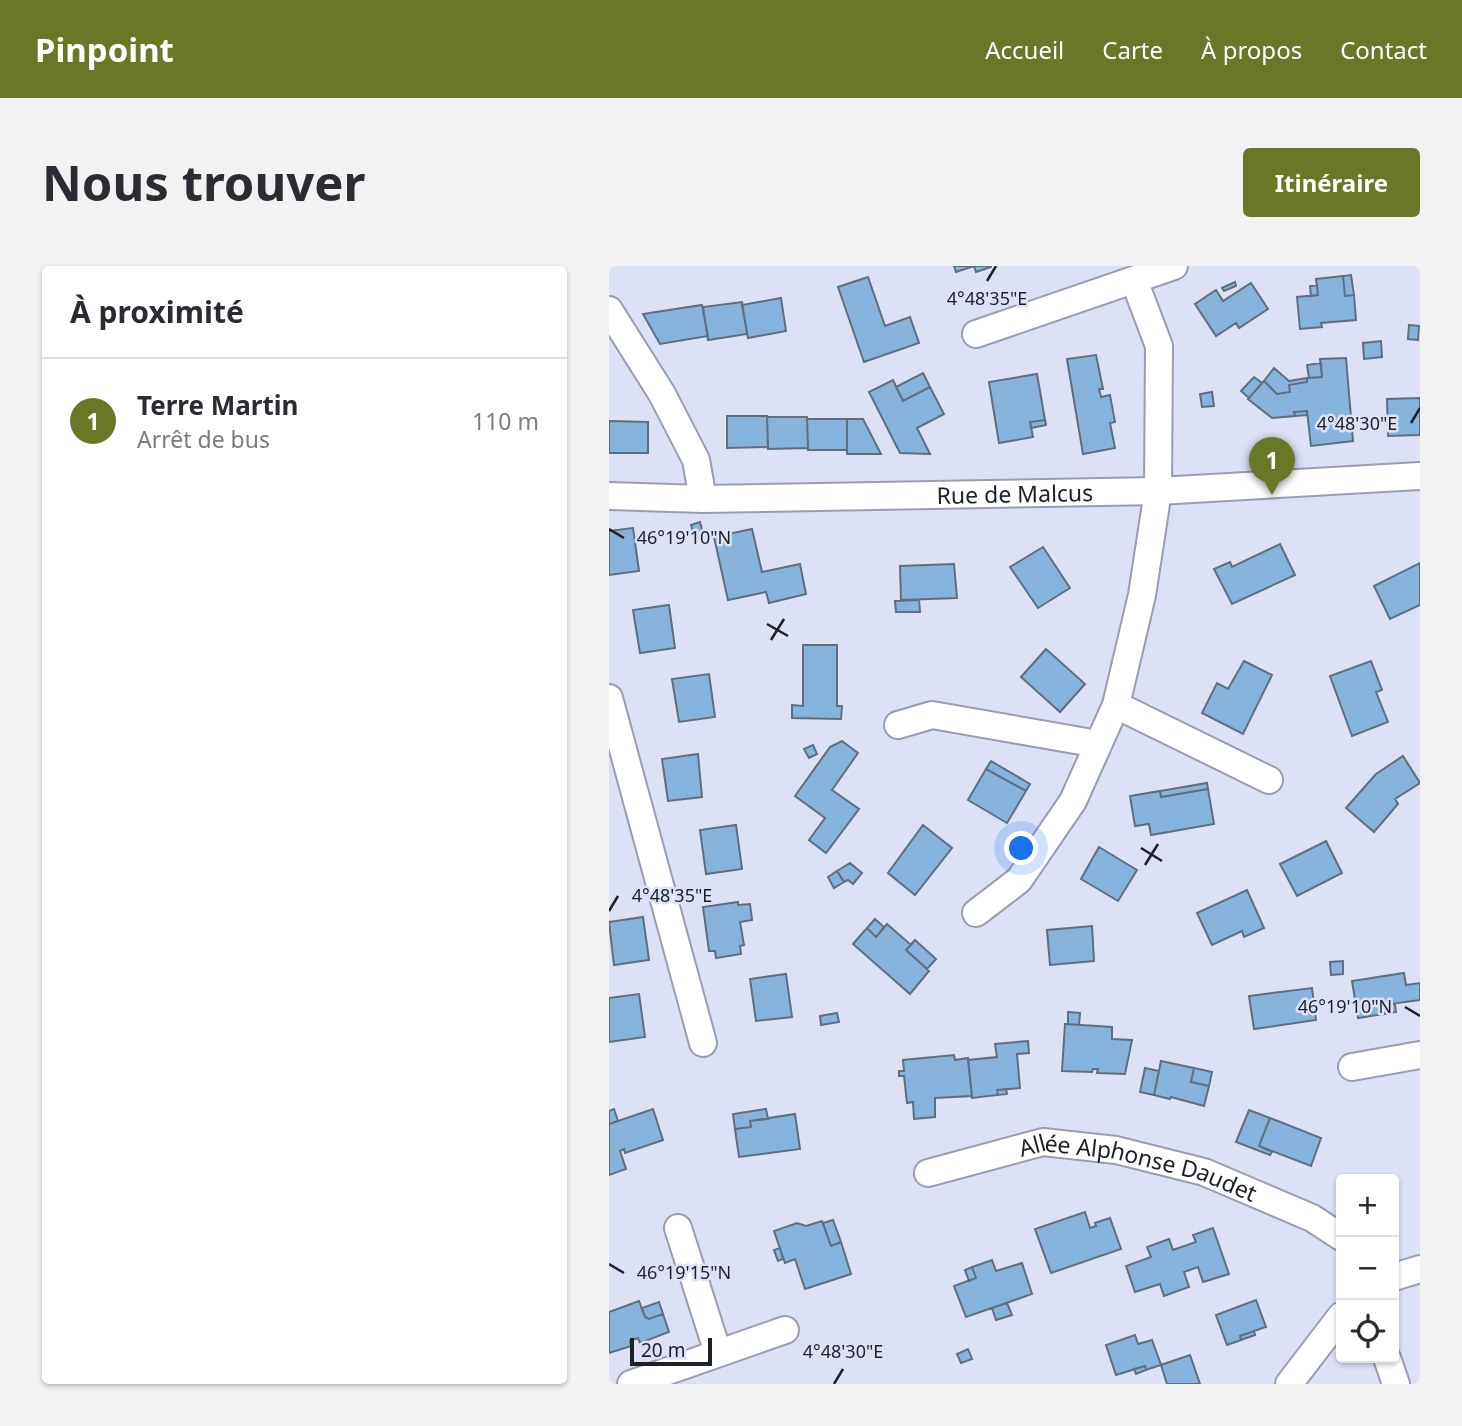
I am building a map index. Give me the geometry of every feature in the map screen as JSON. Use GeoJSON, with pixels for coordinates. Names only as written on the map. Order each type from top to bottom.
{"type":"FeatureCollection","features":[{"type":"Feature","properties":{"kind":"street"},"geometry":{"type":"LineString","coordinates":[[976,334],[1174,266]]}},
{"type":"Feature","properties":{"kind":"street"},"geometry":{"type":"LineString","coordinates":[[976,913],[1019,880],[1073,801],[1116,705],[1142,596],[1158,491],[1159,346],[1134,280]]}},
{"type":"Feature","properties":{"kind":"street"},"geometry":{"type":"LineString","coordinates":[[609,310],[662,394],[696,460],[703,499]]}},
{"type":"Feature","properties":{"kind":"street","name":"Rue de Malcus"},"geometry":{"type":"LineString","coordinates":[[609,496],[703,499],[1158,491],[1420,476]]}},
{"type":"Feature","properties":{"kind":"street"},"geometry":{"type":"LineString","coordinates":[[609,698],[703,1042]]}},
{"type":"Feature","properties":{"kind":"street"},"geometry":{"type":"LineString","coordinates":[[1116,705],[1269,780]]}},
{"type":"Feature","properties":{"kind":"street"},"geometry":{"type":"LineString","coordinates":[[898,725],[932,715],[1098,744]]}},
{"type":"Feature","properties":{"kind":"street"},"geometry":{"type":"LineString","coordinates":[[1352,1067],[1420,1055]]}},
{"type":"Feature","properties":{"kind":"street","name":"Allée Alphonse Daudet"},"geometry":{"type":"LineString","coordinates":[[927,1173],[1043,1142],[1116,1150],[1204,1172],[1312,1218],[1336,1234]]}},
{"type":"Feature","properties":{"kind":"street"},"geometry":{"type":"LineString","coordinates":[[678,1228],[718,1353]]}},
{"type":"Feature","properties":{"kind":"street"},"geometry":{"type":"LineString","coordinates":[[1399,1275],[1420,1269]]}},
{"type":"Feature","properties":{"kind":"street"},"geometry":{"type":"LineString","coordinates":[[1289,1384],[1336,1323]]}},
{"type":"Feature","properties":{"kind":"street"},"geometry":{"type":"LineString","coordinates":[[631,1384],[785,1330]]}},
{"type":"Feature","properties":{"kind":"street"},"geometry":{"type":"LineString","coordinates":[[1389,1363],[1396,1384]]}},
{"type":"Feature","properties":{"kind":"building"},"geometry":{"type":"Polygon","coordinates":[[[954,266],[974,266],[956,272],[954,266]]]}},
{"type":"Feature","properties":{"kind":"building"},"geometry":{"type":"Polygon","coordinates":[[[974,266],[991,266],[991,267],[976,272],[974,266]]]}},
{"type":"Feature","properties":{"kind":"building"},"geometry":{"type":"Polygon","coordinates":[[[1351,275],[1354,295],[1345,296],[1343,276],[1351,275]]]}},
{"type":"Feature","properties":{"kind":"building"},"geometry":{"type":"Polygon","coordinates":[[[1343,276],[1345,296],[1354,295],[1356,320],[1321,323],[1322,327],[1300,329],[1297,297],[1318,295],[1316,279],[1343,276]]]}},
{"type":"Feature","properties":{"kind":"building"},"geometry":{"type":"Polygon","coordinates":[[[868,277],[885,326],[910,317],[919,343],[864,362],[838,287],[868,277]]]}},
{"type":"Feature","properties":{"kind":"building"},"geometry":{"type":"Polygon","coordinates":[[[1235,282],[1236,286],[1224,291],[1222,288],[1235,282]]]}},
{"type":"Feature","properties":{"kind":"building"},"geometry":{"type":"Polygon","coordinates":[[[1251,283],[1268,309],[1239,328],[1236,323],[1216,336],[1195,304],[1216,290],[1223,301],[1251,283]]]}},
{"type":"Feature","properties":{"kind":"building"},"geometry":{"type":"Polygon","coordinates":[[[1317,285],[1318,295],[1311,296],[1310,286],[1317,285]]]}},
{"type":"Feature","properties":{"kind":"building"},"geometry":{"type":"Polygon","coordinates":[[[781,298],[786,331],[748,338],[742,305],[781,298]]]}},
{"type":"Feature","properties":{"kind":"building"},"geometry":{"type":"Polygon","coordinates":[[[742,302],[747,334],[708,340],[703,307],[742,302]]]}},
{"type":"Feature","properties":{"kind":"building"},"geometry":{"type":"Polygon","coordinates":[[[702,305],[708,336],[660,344],[643,314],[702,305]]]}},
{"type":"Feature","properties":{"kind":"building"},"geometry":{"type":"Polygon","coordinates":[[[1409,325],[1419,326],[1418,340],[1408,339],[1409,325]]]}},
{"type":"Feature","properties":{"kind":"building"},"geometry":{"type":"Polygon","coordinates":[[[1381,341],[1382,357],[1364,359],[1363,343],[1381,341]]]}},
{"type":"Feature","properties":{"kind":"building"},"geometry":{"type":"Polygon","coordinates":[[[1096,355],[1103,389],[1099,389],[1101,397],[1110,395],[1115,422],[1110,423],[1115,448],[1083,454],[1067,359],[1096,355]]]}},
{"type":"Feature","properties":{"kind":"building"},"geometry":{"type":"Polygon","coordinates":[[[1346,358],[1353,441],[1311,446],[1307,411],[1294,412],[1295,416],[1272,418],[1248,399],[1264,381],[1277,394],[1290,392],[1289,385],[1307,382],[1307,378],[1322,377],[1320,359],[1346,358]]]}},
{"type":"Feature","properties":{"kind":"building"},"geometry":{"type":"Polygon","coordinates":[[[1321,363],[1322,377],[1309,378],[1307,365],[1321,363]]]}},
{"type":"Feature","properties":{"kind":"building"},"geometry":{"type":"Polygon","coordinates":[[[1274,368],[1289,381],[1307,378],[1307,382],[1289,385],[1290,392],[1277,394],[1264,381],[1274,368]]]}},
{"type":"Feature","properties":{"kind":"building"},"geometry":{"type":"Polygon","coordinates":[[[923,373],[930,387],[903,401],[896,387],[923,373]]]}},
{"type":"Feature","properties":{"kind":"building"},"geometry":{"type":"Polygon","coordinates":[[[1037,374],[1045,420],[1030,422],[1033,437],[999,443],[989,382],[1037,374]]]}},
{"type":"Feature","properties":{"kind":"building"},"geometry":{"type":"Polygon","coordinates":[[[1254,377],[1262,383],[1249,398],[1241,391],[1254,377]]]}},
{"type":"Feature","properties":{"kind":"building"},"geometry":{"type":"Polygon","coordinates":[[[893,380],[903,401],[930,387],[944,414],[917,428],[930,454],[900,453],[869,392],[893,380]]]}},
{"type":"Feature","properties":{"kind":"building"},"geometry":{"type":"Polygon","coordinates":[[[1212,392],[1214,406],[1202,407],[1200,394],[1212,392]]]}},
{"type":"Feature","properties":{"kind":"building"},"geometry":{"type":"Polygon","coordinates":[[[1420,398],[1420,435],[1388,436],[1387,399],[1420,398]]]}},
{"type":"Feature","properties":{"kind":"building"},"geometry":{"type":"Polygon","coordinates":[[[1307,411],[1307,415],[1295,416],[1294,412],[1307,411]]]}},
{"type":"Feature","properties":{"kind":"building"},"geometry":{"type":"Polygon","coordinates":[[[727,416],[767,416],[768,447],[727,448],[727,416]]]}},
{"type":"Feature","properties":{"kind":"building"},"geometry":{"type":"Polygon","coordinates":[[[767,417],[807,417],[808,448],[768,449],[767,417]]]}},
{"type":"Feature","properties":{"kind":"building"},"geometry":{"type":"Polygon","coordinates":[[[807,419],[847,419],[847,450],[808,450],[807,419]]]}},
{"type":"Feature","properties":{"kind":"building"},"geometry":{"type":"Polygon","coordinates":[[[847,419],[863,419],[881,454],[847,454],[847,419]]]}},
{"type":"Feature","properties":{"kind":"building"},"geometry":{"type":"Polygon","coordinates":[[[1045,420],[1046,425],[1031,428],[1030,422],[1045,420]]]}},
{"type":"Feature","properties":{"kind":"building"},"geometry":{"type":"Polygon","coordinates":[[[609,421],[648,422],[648,453],[609,453],[609,421]]]}},
{"type":"Feature","properties":{"kind":"building"},"geometry":{"type":"Polygon","coordinates":[[[700,522],[704,537],[695,539],[691,525],[700,522]]]}},
{"type":"Feature","properties":{"kind":"building"},"geometry":{"type":"Polygon","coordinates":[[[633,528],[639,571],[609,575],[609,531],[633,528]]]}},
{"type":"Feature","properties":{"kind":"building"},"geometry":{"type":"Polygon","coordinates":[[[752,529],[762,572],[800,564],[806,594],[769,603],[766,592],[728,600],[714,537],[752,529]]]}},
{"type":"Feature","properties":{"kind":"building"},"geometry":{"type":"Polygon","coordinates":[[[1280,544],[1295,575],[1232,604],[1214,569],[1230,562],[1232,567],[1280,544]]]}},
{"type":"Feature","properties":{"kind":"building"},"geometry":{"type":"Polygon","coordinates":[[[1043,547],[1070,588],[1038,608],[1010,567],[1043,547]]]}},
{"type":"Feature","properties":{"kind":"building"},"geometry":{"type":"Polygon","coordinates":[[[1420,563],[1420,605],[1390,619],[1374,586],[1420,563]]]}},
{"type":"Feature","properties":{"kind":"building"},"geometry":{"type":"Polygon","coordinates":[[[954,564],[957,598],[901,600],[900,566],[954,564]]]}},
{"type":"Feature","properties":{"kind":"building"},"geometry":{"type":"Polygon","coordinates":[[[919,600],[920,612],[896,612],[895,601],[919,600]]]}},
{"type":"Feature","properties":{"kind":"building"},"geometry":{"type":"Polygon","coordinates":[[[669,605],[675,648],[640,653],[633,610],[669,605]]]}},
{"type":"Feature","properties":{"kind":"building"},"geometry":{"type":"Polygon","coordinates":[[[803,645],[837,645],[837,706],[842,706],[841,719],[792,718],[792,705],[803,706],[803,645]]]}},
{"type":"Feature","properties":{"kind":"building"},"geometry":{"type":"Polygon","coordinates":[[[1046,649],[1085,684],[1060,712],[1021,677],[1046,649]]]}},
{"type":"Feature","properties":{"kind":"building"},"geometry":{"type":"Polygon","coordinates":[[[1244,661],[1272,675],[1243,734],[1202,713],[1217,683],[1228,689],[1244,661]]]}},
{"type":"Feature","properties":{"kind":"building"},"geometry":{"type":"Polygon","coordinates":[[[1371,661],[1382,690],[1376,692],[1388,722],[1352,736],[1330,676],[1371,661]]]}},
{"type":"Feature","properties":{"kind":"building"},"geometry":{"type":"Polygon","coordinates":[[[709,674],[715,717],[679,722],[672,679],[709,674]]]}},
{"type":"Feature","properties":{"kind":"building"},"geometry":{"type":"Polygon","coordinates":[[[842,741],[858,753],[832,790],[859,809],[826,853],[809,840],[825,818],[795,796],[830,747],[842,741]]]}},
{"type":"Feature","properties":{"kind":"building"},"geometry":{"type":"Polygon","coordinates":[[[813,745],[817,754],[809,758],[804,749],[813,745]]]}},
{"type":"Feature","properties":{"kind":"building"},"geometry":{"type":"Polygon","coordinates":[[[698,754],[702,797],[668,801],[662,759],[698,754]]]}},
{"type":"Feature","properties":{"kind":"building"},"geometry":{"type":"Polygon","coordinates":[[[1403,756],[1420,783],[1395,799],[1398,804],[1374,832],[1346,808],[1376,774],[1403,756]]]}},
{"type":"Feature","properties":{"kind":"building"},"geometry":{"type":"Polygon","coordinates":[[[991,761],[1030,784],[1026,791],[986,769],[991,761]]]}},
{"type":"Feature","properties":{"kind":"building"},"geometry":{"type":"Polygon","coordinates":[[[986,769],[1026,791],[1007,823],[968,800],[986,769]]]}},
{"type":"Feature","properties":{"kind":"building"},"geometry":{"type":"Polygon","coordinates":[[[1207,783],[1208,789],[1161,797],[1160,791],[1207,783]]]}},
{"type":"Feature","properties":{"kind":"building"},"geometry":{"type":"Polygon","coordinates":[[[1208,789],[1214,824],[1151,835],[1149,824],[1135,826],[1130,796],[1160,791],[1161,797],[1208,789]]]}},
{"type":"Feature","properties":{"kind":"building"},"geometry":{"type":"Polygon","coordinates":[[[736,825],[742,869],[706,874],[700,830],[736,825]]]}},
{"type":"Feature","properties":{"kind":"building"},"geometry":{"type":"Polygon","coordinates":[[[923,825],[952,848],[915,895],[888,873],[923,825]]]}},
{"type":"Feature","properties":{"kind":"building"},"geometry":{"type":"Polygon","coordinates":[[[1326,841],[1342,873],[1297,896],[1280,864],[1326,841]]]}},
{"type":"Feature","properties":{"kind":"building"},"geometry":{"type":"Polygon","coordinates":[[[1099,847],[1137,870],[1118,901],[1081,879],[1099,847]]]}},
{"type":"Feature","properties":{"kind":"building"},"geometry":{"type":"Polygon","coordinates":[[[850,863],[862,873],[853,884],[848,880],[844,882],[837,871],[850,863]]]}},
{"type":"Feature","properties":{"kind":"building"},"geometry":{"type":"Polygon","coordinates":[[[837,871],[844,882],[834,888],[828,877],[837,871]]]}},
{"type":"Feature","properties":{"kind":"building"},"geometry":{"type":"Polygon","coordinates":[[[1247,890],[1264,928],[1244,937],[1242,931],[1212,945],[1197,913],[1247,890]]]}},
{"type":"Feature","properties":{"kind":"building"},"geometry":{"type":"Polygon","coordinates":[[[738,902],[738,905],[750,904],[752,920],[740,922],[744,945],[740,946],[741,954],[716,958],[715,951],[709,951],[703,907],[738,902]]]}},
{"type":"Feature","properties":{"kind":"building"},"geometry":{"type":"Polygon","coordinates":[[[643,917],[649,960],[614,965],[609,922],[643,917]]]}},
{"type":"Feature","properties":{"kind":"building"},"geometry":{"type":"Polygon","coordinates":[[[875,919],[884,927],[876,937],[867,928],[875,919]]]}},
{"type":"Feature","properties":{"kind":"building"},"geometry":{"type":"Polygon","coordinates":[[[887,924],[911,945],[906,950],[929,971],[910,994],[853,944],[867,928],[876,937],[887,924]]]}},
{"type":"Feature","properties":{"kind":"building"},"geometry":{"type":"Polygon","coordinates":[[[1092,926],[1094,961],[1050,965],[1047,930],[1092,926]]]}},
{"type":"Feature","properties":{"kind":"building"},"geometry":{"type":"Polygon","coordinates":[[[915,940],[936,959],[927,969],[906,950],[915,940]]]}},
{"type":"Feature","properties":{"kind":"building"},"geometry":{"type":"Polygon","coordinates":[[[1343,961],[1343,974],[1331,975],[1330,962],[1343,961]]]}},
{"type":"Feature","properties":{"kind":"building"},"geometry":{"type":"Polygon","coordinates":[[[1404,973],[1406,985],[1420,983],[1420,1000],[1383,1005],[1384,1014],[1358,1018],[1352,981],[1404,973]]]}},
{"type":"Feature","properties":{"kind":"building"},"geometry":{"type":"Polygon","coordinates":[[[786,974],[792,1017],[756,1021],[750,979],[786,974]]]}},
{"type":"Feature","properties":{"kind":"building"},"geometry":{"type":"Polygon","coordinates":[[[1312,988],[1316,1020],[1254,1029],[1249,996],[1312,988]]]}},
{"type":"Feature","properties":{"kind":"building"},"geometry":{"type":"Polygon","coordinates":[[[639,994],[645,1037],[609,1042],[609,998],[639,994]]]}},
{"type":"Feature","properties":{"kind":"building"},"geometry":{"type":"Polygon","coordinates":[[[1395,1004],[1396,1012],[1384,1014],[1383,1005],[1395,1004]]]}},
{"type":"Feature","properties":{"kind":"building"},"geometry":{"type":"Polygon","coordinates":[[[1068,1012],[1080,1013],[1079,1025],[1068,1024],[1068,1012]]]}},
{"type":"Feature","properties":{"kind":"building"},"geometry":{"type":"Polygon","coordinates":[[[837,1013],[839,1022],[821,1025],[820,1016],[837,1013]]]}},
{"type":"Feature","properties":{"kind":"building"},"geometry":{"type":"Polygon","coordinates":[[[1065,1024],[1112,1027],[1112,1039],[1132,1040],[1125,1074],[1097,1073],[1098,1069],[1093,1069],[1092,1072],[1062,1071],[1065,1024]]]}},
{"type":"Feature","properties":{"kind":"building"},"geometry":{"type":"Polygon","coordinates":[[[1028,1041],[1029,1053],[1017,1054],[1020,1088],[997,1090],[998,1095],[972,1098],[968,1060],[997,1057],[995,1044],[1028,1041]]]}},
{"type":"Feature","properties":{"kind":"building"},"geometry":{"type":"Polygon","coordinates":[[[954,1055],[955,1060],[968,1058],[972,1096],[935,1098],[935,1117],[914,1119],[913,1102],[907,1103],[904,1076],[899,1076],[899,1071],[904,1071],[903,1060],[954,1055]]]}},
{"type":"Feature","properties":{"kind":"building"},"geometry":{"type":"Polygon","coordinates":[[[1161,1061],[1194,1068],[1191,1082],[1209,1086],[1204,1106],[1154,1095],[1161,1061]]]}},
{"type":"Feature","properties":{"kind":"building"},"geometry":{"type":"Polygon","coordinates":[[[1145,1068],[1159,1071],[1154,1095],[1140,1092],[1145,1068]]]}},
{"type":"Feature","properties":{"kind":"building"},"geometry":{"type":"Polygon","coordinates":[[[1194,1068],[1212,1072],[1209,1086],[1191,1082],[1194,1068]]]}},
{"type":"Feature","properties":{"kind":"building"},"geometry":{"type":"Polygon","coordinates":[[[1006,1089],[1007,1094],[998,1095],[997,1090],[1006,1089]]]}},
{"type":"Feature","properties":{"kind":"building"},"geometry":{"type":"Polygon","coordinates":[[[614,1109],[618,1121],[609,1124],[609,1111],[614,1109]]]}},
{"type":"Feature","properties":{"kind":"building"},"geometry":{"type":"Polygon","coordinates":[[[653,1109],[663,1140],[625,1153],[624,1149],[620,1151],[626,1169],[609,1175],[609,1124],[653,1109]]]}},
{"type":"Feature","properties":{"kind":"building"},"geometry":{"type":"Polygon","coordinates":[[[766,1109],[768,1119],[750,1121],[751,1127],[735,1129],[733,1114],[766,1109]]]}},
{"type":"Feature","properties":{"kind":"building"},"geometry":{"type":"Polygon","coordinates":[[[1249,1110],[1270,1118],[1259,1146],[1272,1152],[1270,1155],[1236,1142],[1249,1110]]]}},
{"type":"Feature","properties":{"kind":"building"},"geometry":{"type":"Polygon","coordinates":[[[795,1114],[800,1149],[739,1157],[735,1129],[751,1127],[750,1121],[795,1114]]]}},
{"type":"Feature","properties":{"kind":"building"},"geometry":{"type":"Polygon","coordinates":[[[1270,1118],[1321,1138],[1311,1166],[1259,1146],[1270,1118]]]}},
{"type":"Feature","properties":{"kind":"building"},"geometry":{"type":"Polygon","coordinates":[[[1085,1212],[1090,1228],[1096,1226],[1095,1223],[1110,1218],[1121,1249],[1051,1273],[1035,1229],[1085,1212]]]}},
{"type":"Feature","properties":{"kind":"building"},"geometry":{"type":"Polygon","coordinates":[[[833,1220],[841,1242],[831,1246],[823,1223],[833,1220]]]}},
{"type":"Feature","properties":{"kind":"building"},"geometry":{"type":"Polygon","coordinates":[[[822,1221],[831,1246],[841,1242],[851,1274],[805,1289],[795,1259],[785,1263],[774,1231],[797,1223],[806,1226],[822,1221]]]}},
{"type":"Feature","properties":{"kind":"building"},"geometry":{"type":"Polygon","coordinates":[[[1213,1228],[1229,1274],[1203,1282],[1198,1267],[1184,1272],[1189,1287],[1164,1296],[1160,1284],[1135,1292],[1126,1266],[1151,1257],[1147,1247],[1169,1239],[1173,1250],[1196,1242],[1193,1235],[1213,1228]]]}},
{"type":"Feature","properties":{"kind":"building"},"geometry":{"type":"Polygon","coordinates":[[[780,1248],[783,1259],[778,1261],[774,1250],[780,1248]]]}},
{"type":"Feature","properties":{"kind":"building"},"geometry":{"type":"Polygon","coordinates":[[[992,1260],[996,1271],[1022,1263],[1032,1294],[966,1317],[954,1286],[976,1278],[972,1267],[992,1260]]]}},
{"type":"Feature","properties":{"kind":"building"},"geometry":{"type":"Polygon","coordinates":[[[972,1267],[976,1278],[969,1281],[965,1270],[972,1267]]]}},
{"type":"Feature","properties":{"kind":"building"},"geometry":{"type":"Polygon","coordinates":[[[1256,1300],[1266,1327],[1240,1336],[1241,1340],[1227,1345],[1216,1315],[1256,1300]]]}},
{"type":"Feature","properties":{"kind":"building"},"geometry":{"type":"Polygon","coordinates":[[[639,1301],[645,1317],[649,1319],[663,1314],[669,1332],[640,1343],[638,1338],[630,1341],[631,1346],[609,1353],[609,1312],[639,1301]]]}},
{"type":"Feature","properties":{"kind":"building"},"geometry":{"type":"Polygon","coordinates":[[[659,1302],[663,1314],[649,1319],[645,1317],[642,1308],[659,1302]]]}},
{"type":"Feature","properties":{"kind":"building"},"geometry":{"type":"Polygon","coordinates":[[[1007,1303],[1012,1315],[996,1320],[992,1308],[1007,1303]]]}},
{"type":"Feature","properties":{"kind":"building"},"geometry":{"type":"Polygon","coordinates":[[[1254,1331],[1255,1335],[1241,1340],[1240,1336],[1254,1331]]]}},
{"type":"Feature","properties":{"kind":"building"},"geometry":{"type":"Polygon","coordinates":[[[1135,1335],[1138,1344],[1152,1340],[1161,1365],[1146,1370],[1145,1366],[1116,1375],[1106,1345],[1135,1335]]]}},
{"type":"Feature","properties":{"kind":"building"},"geometry":{"type":"Polygon","coordinates":[[[968,1349],[972,1359],[961,1363],[957,1354],[968,1349]]]}},
{"type":"Feature","properties":{"kind":"building"},"geometry":{"type":"Polygon","coordinates":[[[1190,1355],[1200,1384],[1167,1384],[1161,1365],[1190,1355]]]}},
{"type":"Feature","properties":{"kind":"building"},"geometry":{"type":"Polygon","coordinates":[[[1145,1366],[1146,1370],[1136,1374],[1134,1369],[1145,1366]]]}},
{"type":"Feature","properties":{"kind":"place","name":"Terre Martin"},"geometry":{"type":"Point","coordinates":[1272,495]}}]}
